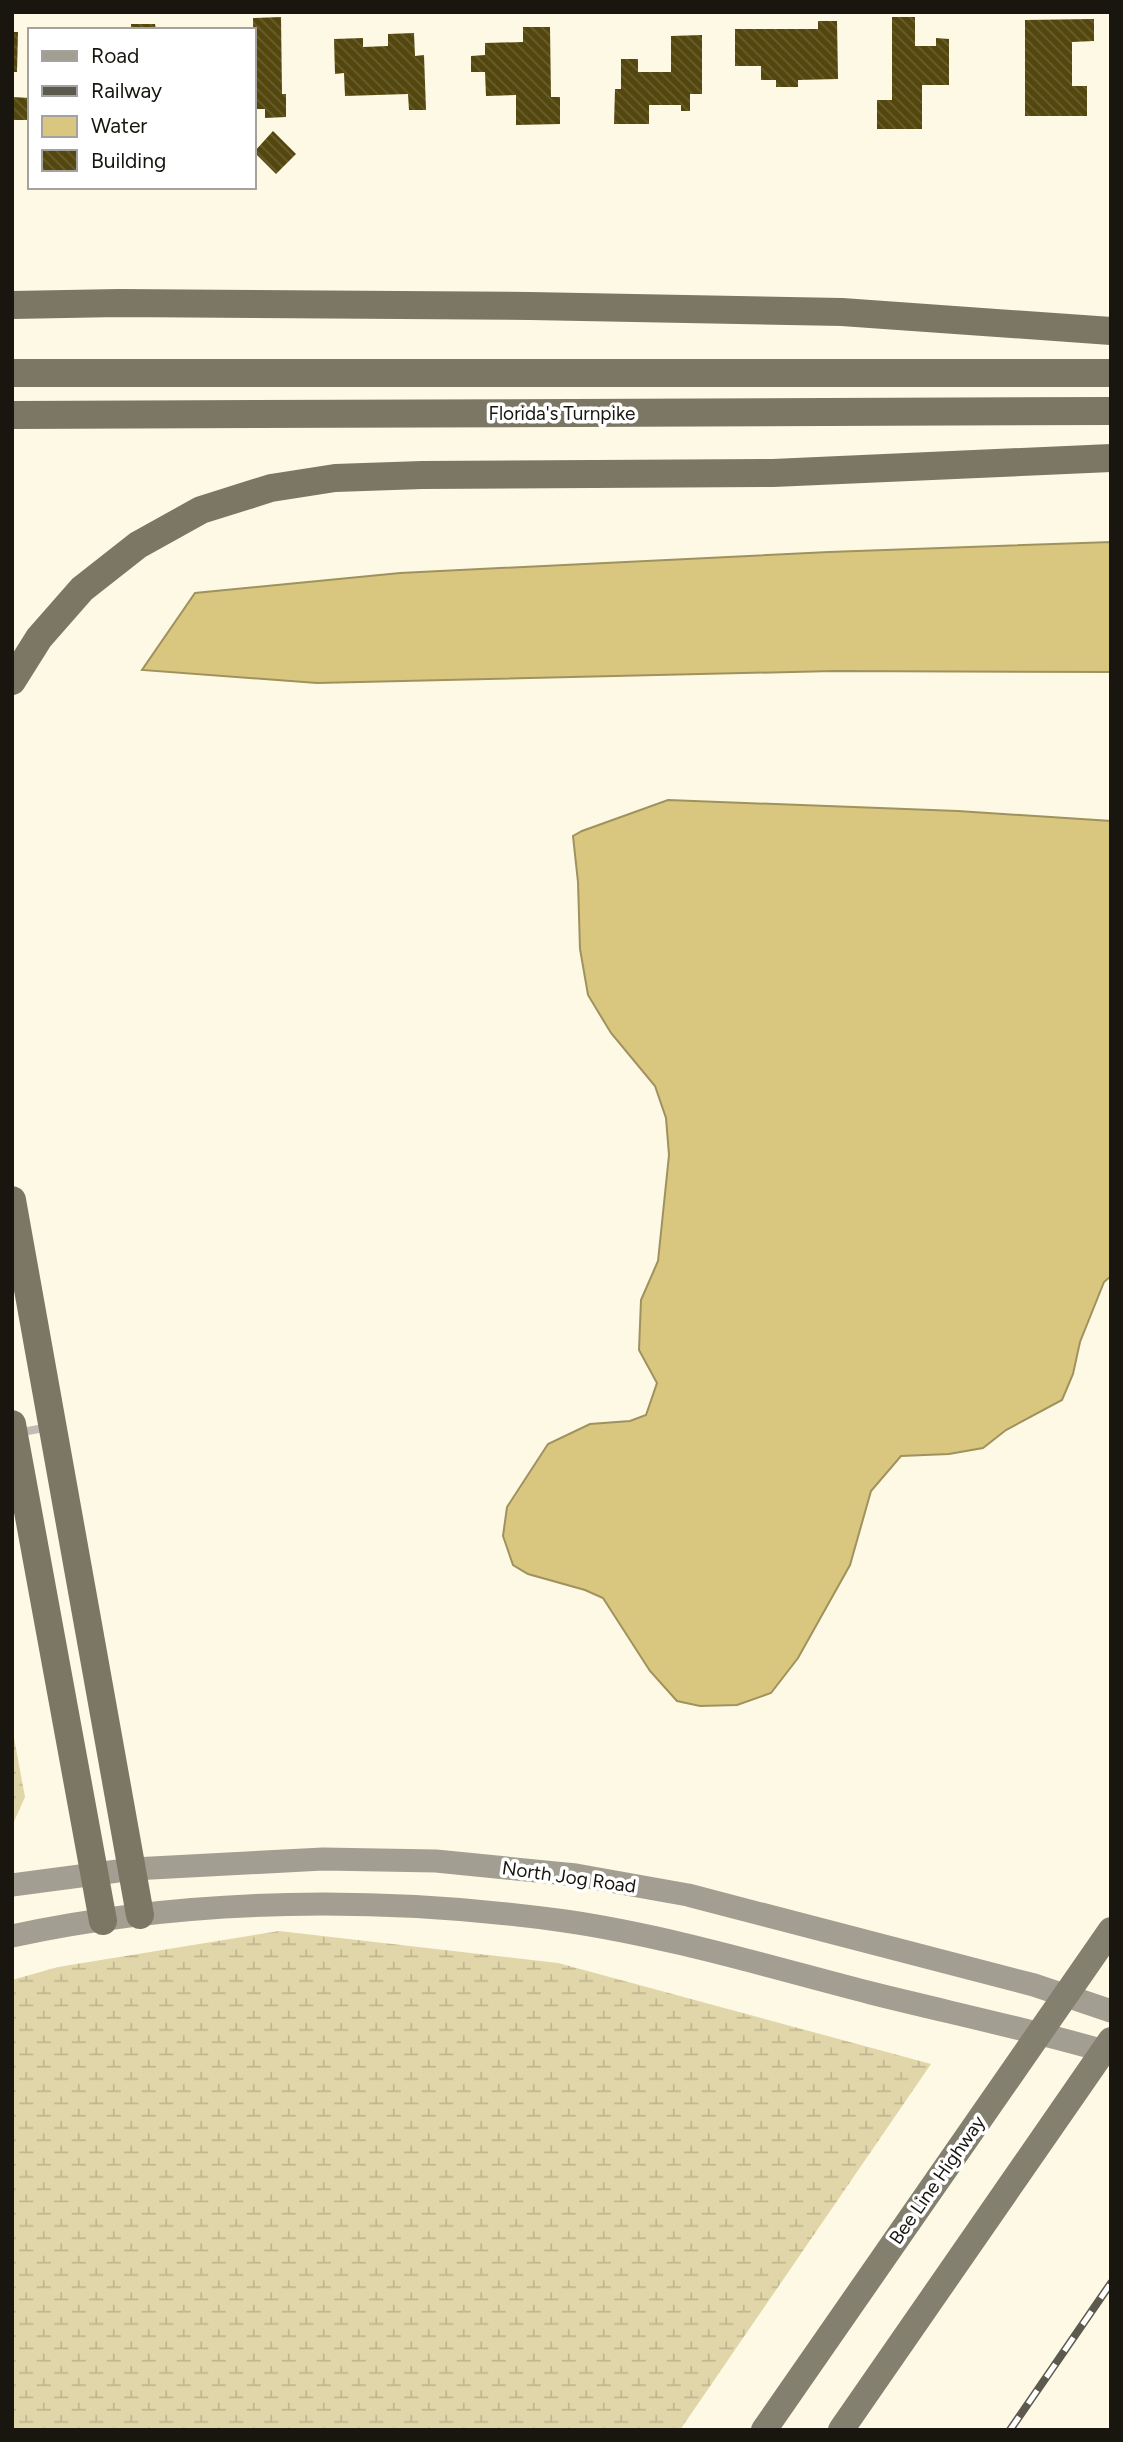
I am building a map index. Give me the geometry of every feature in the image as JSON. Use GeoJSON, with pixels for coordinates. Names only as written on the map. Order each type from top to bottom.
{"type":"FeatureCollection","features":[{"type":"Feature","properties":{"kind":"highway"},"geometry":{"type":"LineString","coordinates":[[12,304],[530,306],[842,312],[1111,331]]}},
{"type":"Feature","properties":{"kind":"highway","name":"Florida's Turnpike"},"geometry":{"type":"LineString","coordinates":[[12,373],[1111,373]]}},
{"type":"Feature","properties":{"kind":"highway","name":"Florida's Turnpike"},"geometry":{"type":"LineString","coordinates":[[12,415],[1111,411]]}},
{"type":"Feature","properties":{"kind":"highway"},"geometry":{"type":"LineString","coordinates":[[12,681],[39,638],[82,589],[138,545],[201,510],[271,488],[347,477],[773,473],[1111,458]]}},
{"type":"Feature","properties":{"kind":"highway"},"geometry":{"type":"LineString","coordinates":[[12,1200],[140,1915]]}},
{"type":"Feature","properties":{"kind":"highway"},"geometry":{"type":"LineString","coordinates":[[13,1429],[103,1921]]}},
{"type":"Feature","properties":{"kind":"highway","name":"Bee Line Highway"},"geometry":{"type":"LineString","coordinates":[[764,2430],[1111,1930]]}},
{"type":"Feature","properties":{"kind":"highway"},"geometry":{"type":"LineString","coordinates":[[841,2430],[1108,2048]]}},
{"type":"Feature","properties":{"kind":"main road","name":"North Jog Road"},"geometry":{"type":"LineString","coordinates":[[12,1885],[94,1873],[188,1864],[354,1859],[436,1861],[576,1875],[701,1898],[1034,1985],[1111,2011]]}},
{"type":"Feature","properties":{"kind":"main road"},"geometry":{"type":"LineString","coordinates":[[12,1936],[188,1910],[353,1905],[435,1908],[566,1922],[675,1943],[1037,2035],[1108,2048]]}},
{"type":"Feature","properties":{"kind":"lane"},"geometry":{"type":"LineString","coordinates":[[13,1429],[52,1426]]}},
{"type":"Feature","properties":{"kind":"green space"},"geometry":{"type":"Polygon","coordinates":[[[12,1727],[25,1797],[12,1826],[12,1727]]]}},
{"type":"Feature","properties":{"kind":"green space"},"geometry":{"type":"Polygon","coordinates":[[[279,1931],[558,1963],[931,2064],[680,2430],[12,2430],[12,1980],[58,1967],[279,1931]]]}},
{"type":"Feature","properties":{"kind":"water"},"geometry":{"type":"Polygon","coordinates":[[[1111,542],[1111,672],[833,671],[317,683],[142,670],[195,593],[400,573],[829,552],[1111,542]]]}},
{"type":"Feature","properties":{"kind":"water"},"geometry":{"type":"Polygon","coordinates":[[[668,800],[958,811],[1111,821],[1111,1276],[1104,1282],[1080,1342],[1073,1374],[1062,1400],[1006,1430],[983,1448],[949,1454],[901,1456],[871,1491],[850,1565],[798,1658],[771,1693],[737,1705],[700,1706],[677,1701],[650,1671],[603,1598],[585,1590],[528,1574],[513,1565],[503,1536],[507,1507],[548,1444],[590,1424],[630,1421],[646,1415],[657,1383],[639,1350],[641,1300],[658,1261],[669,1155],[666,1118],[655,1086],[611,1033],[588,995],[580,949],[578,882],[573,836],[668,800]]]}},
{"type":"Feature","properties":{"kind":"building"},"geometry":{"type":"Polygon","coordinates":[[[281,17],[282,94],[286,94],[286,117],[265,118],[265,109],[256,109],[256,28],[253,28],[253,18],[281,17]]]}},
{"type":"Feature","properties":{"kind":"building"},"geometry":{"type":"Polygon","coordinates":[[[892,17],[915,17],[915,46],[936,46],[936,38],[949,39],[949,85],[922,85],[922,129],[877,129],[877,100],[892,100],[892,17]]]}},
{"type":"Feature","properties":{"kind":"building"},"geometry":{"type":"Polygon","coordinates":[[[1094,19],[1094,41],[1072,42],[1072,86],[1087,86],[1087,116],[1025,116],[1025,20],[1094,19]]]}},
{"type":"Feature","properties":{"kind":"building"},"geometry":{"type":"Polygon","coordinates":[[[818,21],[837,21],[838,79],[798,80],[798,87],[776,87],[776,80],[761,80],[761,66],[735,66],[735,29],[818,29],[818,21]]]}},
{"type":"Feature","properties":{"kind":"building"},"geometry":{"type":"Polygon","coordinates":[[[131,24],[155,24],[156,28],[131,28],[131,24]]]}},
{"type":"Feature","properties":{"kind":"building"},"geometry":{"type":"Polygon","coordinates":[[[523,27],[550,27],[551,97],[560,97],[560,124],[516,125],[516,95],[486,96],[485,72],[471,72],[471,56],[485,55],[485,43],[523,42],[523,27]]]}},
{"type":"Feature","properties":{"kind":"building"},"geometry":{"type":"Polygon","coordinates":[[[12,32],[18,32],[17,72],[12,72],[12,32]]]}},
{"type":"Feature","properties":{"kind":"building"},"geometry":{"type":"Polygon","coordinates":[[[414,33],[415,56],[424,55],[426,110],[409,110],[408,94],[345,96],[344,73],[335,74],[334,39],[363,38],[363,47],[388,46],[388,34],[414,33]]]}},
{"type":"Feature","properties":{"kind":"building"},"geometry":{"type":"Polygon","coordinates":[[[702,35],[702,94],[690,94],[690,111],[681,111],[681,105],[649,105],[649,124],[614,124],[615,89],[621,89],[621,59],[638,59],[638,72],[671,72],[671,36],[702,35]]]}},
{"type":"Feature","properties":{"kind":"building"},"geometry":{"type":"Polygon","coordinates":[[[12,97],[28,98],[28,120],[12,120],[12,97]]]}},
{"type":"Feature","properties":{"kind":"building"},"geometry":{"type":"Polygon","coordinates":[[[273,131],[296,154],[276,174],[256,154],[256,150],[273,131]]]}},
{"type":"Feature","properties":{"kind":"railway"},"geometry":{"type":"LineString","coordinates":[[1010,2430],[1111,2283]]}}]}
